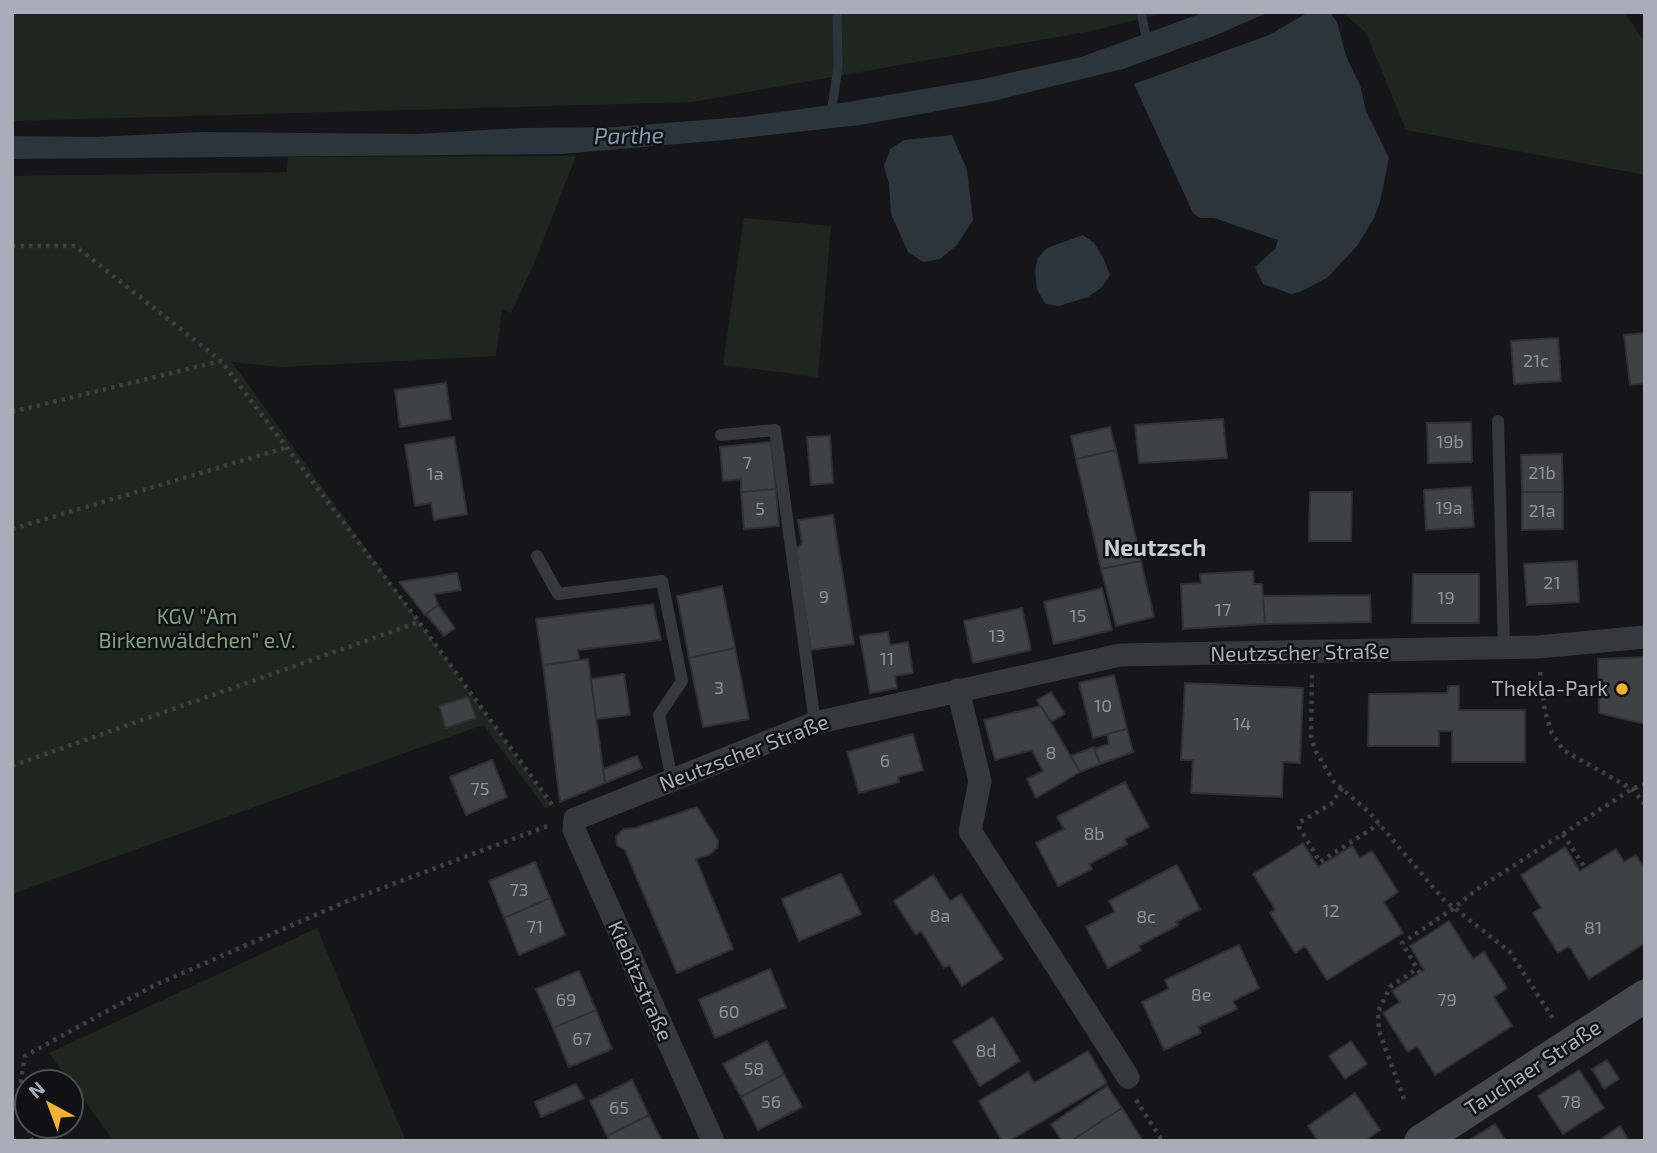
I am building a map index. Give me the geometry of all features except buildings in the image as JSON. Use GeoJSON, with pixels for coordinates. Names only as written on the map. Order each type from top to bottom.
{"type":"FeatureCollection","features":[{"type":"Feature","properties":{"kind":"main road","name":"Tauchaer Straße"},"geometry":{"type":"LineString","coordinates":[[1422,1141],[1645,996]]}},
{"type":"Feature","properties":{"kind":"street","name":"Neutzscher Straße"},"geometry":{"type":"LineString","coordinates":[[575,819],[815,723],[1120,655],[1538,647],[1645,637]]}},
{"type":"Feature","properties":{"kind":"street"},"geometry":{"type":"LineString","coordinates":[[958,690],[980,781],[970,831],[1128,1077]]}},
{"type":"Feature","properties":{"kind":"street","name":"Kiebitzstraße"},"geometry":{"type":"LineString","coordinates":[[575,819],[573,830],[713,1141]]}},
{"type":"Feature","properties":{"kind":"lane"},"geometry":{"type":"LineString","coordinates":[[1498,421],[1504,648]]}},
{"type":"Feature","properties":{"kind":"lane"},"geometry":{"type":"LineString","coordinates":[[721,435],[775,430],[815,723]]}},
{"type":"Feature","properties":{"kind":"lane"},"geometry":{"type":"LineString","coordinates":[[537,556],[558,594],[662,581],[682,681],[659,715],[672,780]]}},
{"type":"Feature","properties":{"kind":"path"},"geometry":{"type":"LineString","coordinates":[[12,246],[75,246],[221,361],[419,622],[551,805],[575,819]]}},
{"type":"Feature","properties":{"kind":"path"},"geometry":{"type":"LineString","coordinates":[[12,412],[221,361]]}},
{"type":"Feature","properties":{"kind":"path"},"geometry":{"type":"LineString","coordinates":[[12,529],[288,447]]}},
{"type":"Feature","properties":{"kind":"path"},"geometry":{"type":"LineString","coordinates":[[12,766],[419,622]]}},
{"type":"Feature","properties":{"kind":"path"},"geometry":{"type":"LineString","coordinates":[[1538,647],[1545,712],[1552,733],[1563,750],[1632,789],[1645,804]]}},
{"type":"Feature","properties":{"kind":"path"},"geometry":{"type":"LineString","coordinates":[[1312,653],[1311,736],[1315,750],[1334,782],[1379,824],[1444,900],[1510,952],[1571,1044]]}},
{"type":"Feature","properties":{"kind":"path"},"geometry":{"type":"LineString","coordinates":[[1404,1099],[1379,1031],[1378,1012],[1390,987],[1418,971],[1402,943],[1476,890],[1645,783]]}},
{"type":"Feature","properties":{"kind":"path"},"geometry":{"type":"LineString","coordinates":[[1342,788],[1331,804],[1300,822],[1298,827],[1320,862],[1379,824]]}},
{"type":"Feature","properties":{"kind":"path"},"geometry":{"type":"LineString","coordinates":[[32,1141],[23,1109],[21,1080],[25,1056],[153,986],[345,902],[544,827],[575,819]]}},
{"type":"Feature","properties":{"kind":"path"},"geometry":{"type":"LineString","coordinates":[[1563,834],[1585,868]]}},
{"type":"Feature","properties":{"kind":"path"},"geometry":{"type":"LineString","coordinates":[[1128,1077],[1131,1093],[1160,1141]]}},
{"type":"Feature","properties":{"kind":"green space"},"geometry":{"type":"Polygon","coordinates":[[[12,12],[1167,12],[1091,31],[692,102],[12,121],[12,12]]]}},
{"type":"Feature","properties":{"kind":"green space"},"geometry":{"type":"Polygon","coordinates":[[[1342,12],[1624,12],[1645,42],[1645,175],[1406,130],[1366,33],[1342,12]]]}},
{"type":"Feature","properties":{"kind":"green space","name":"KGV \"Am Birkenwäldchen\" e.V."},"geometry":{"type":"Polygon","coordinates":[[[576,156],[533,266],[511,313],[502,309],[496,356],[282,367],[232,362],[551,805],[546,809],[483,725],[12,894],[12,176],[287,172],[288,157],[576,156]]]}},
{"type":"Feature","properties":{"kind":"green space"},"geometry":{"type":"Polygon","coordinates":[[[744,218],[831,226],[818,377],[723,365],[744,218]]]}},
{"type":"Feature","properties":{"kind":"green space"},"geometry":{"type":"Polygon","coordinates":[[[317,928],[406,1141],[114,1141],[84,1100],[84,1069],[61,1069],[49,1053],[317,928]]]}},
{"type":"Feature","properties":{"kind":"water","name":"Parthe"},"geometry":{"type":"Polygon","coordinates":[[[1205,12],[1269,12],[1214,36],[1123,69],[993,101],[860,125],[561,154],[12,159],[12,136],[94,137],[201,132],[417,134],[520,128],[615,127],[742,117],[983,79],[1081,57],[1205,12]]]}},
{"type":"Feature","properties":{"kind":"water"},"geometry":{"type":"Polygon","coordinates":[[[1309,12],[1330,12],[1337,22],[1346,56],[1360,85],[1366,111],[1389,158],[1380,202],[1357,246],[1327,278],[1291,294],[1263,284],[1255,267],[1275,249],[1278,240],[1214,218],[1200,218],[1193,213],[1134,84],[1269,35],[1309,12]]]}},
{"type":"Feature","properties":{"kind":"water"},"geometry":{"type":"Polygon","coordinates":[[[952,135],[967,170],[973,220],[957,245],[940,259],[923,262],[908,252],[891,214],[889,184],[884,166],[890,149],[904,140],[952,135]]]}},
{"type":"Feature","properties":{"kind":"water"},"geometry":{"type":"Polygon","coordinates":[[[1083,235],[1094,243],[1110,275],[1102,287],[1088,297],[1059,306],[1046,304],[1037,290],[1035,271],[1038,258],[1047,248],[1083,235]]]}},
{"type":"Feature","properties":{"kind":"waterway"},"geometry":{"type":"LineString","coordinates":[[831,114],[838,67],[837,12]]}},
{"type":"Feature","properties":{"kind":"waterway"},"geometry":{"type":"LineString","coordinates":[[1141,12],[1147,42]]}},
{"type":"Feature","properties":{"kind":"place","name":"Thekla-Park"},"geometry":{"type":"Point","coordinates":[1622,689]}},
{"type":"Feature","properties":{"kind":"district","name":"Neutzsch"},"geometry":{"type":"Point","coordinates":[1155,548]}}]}
